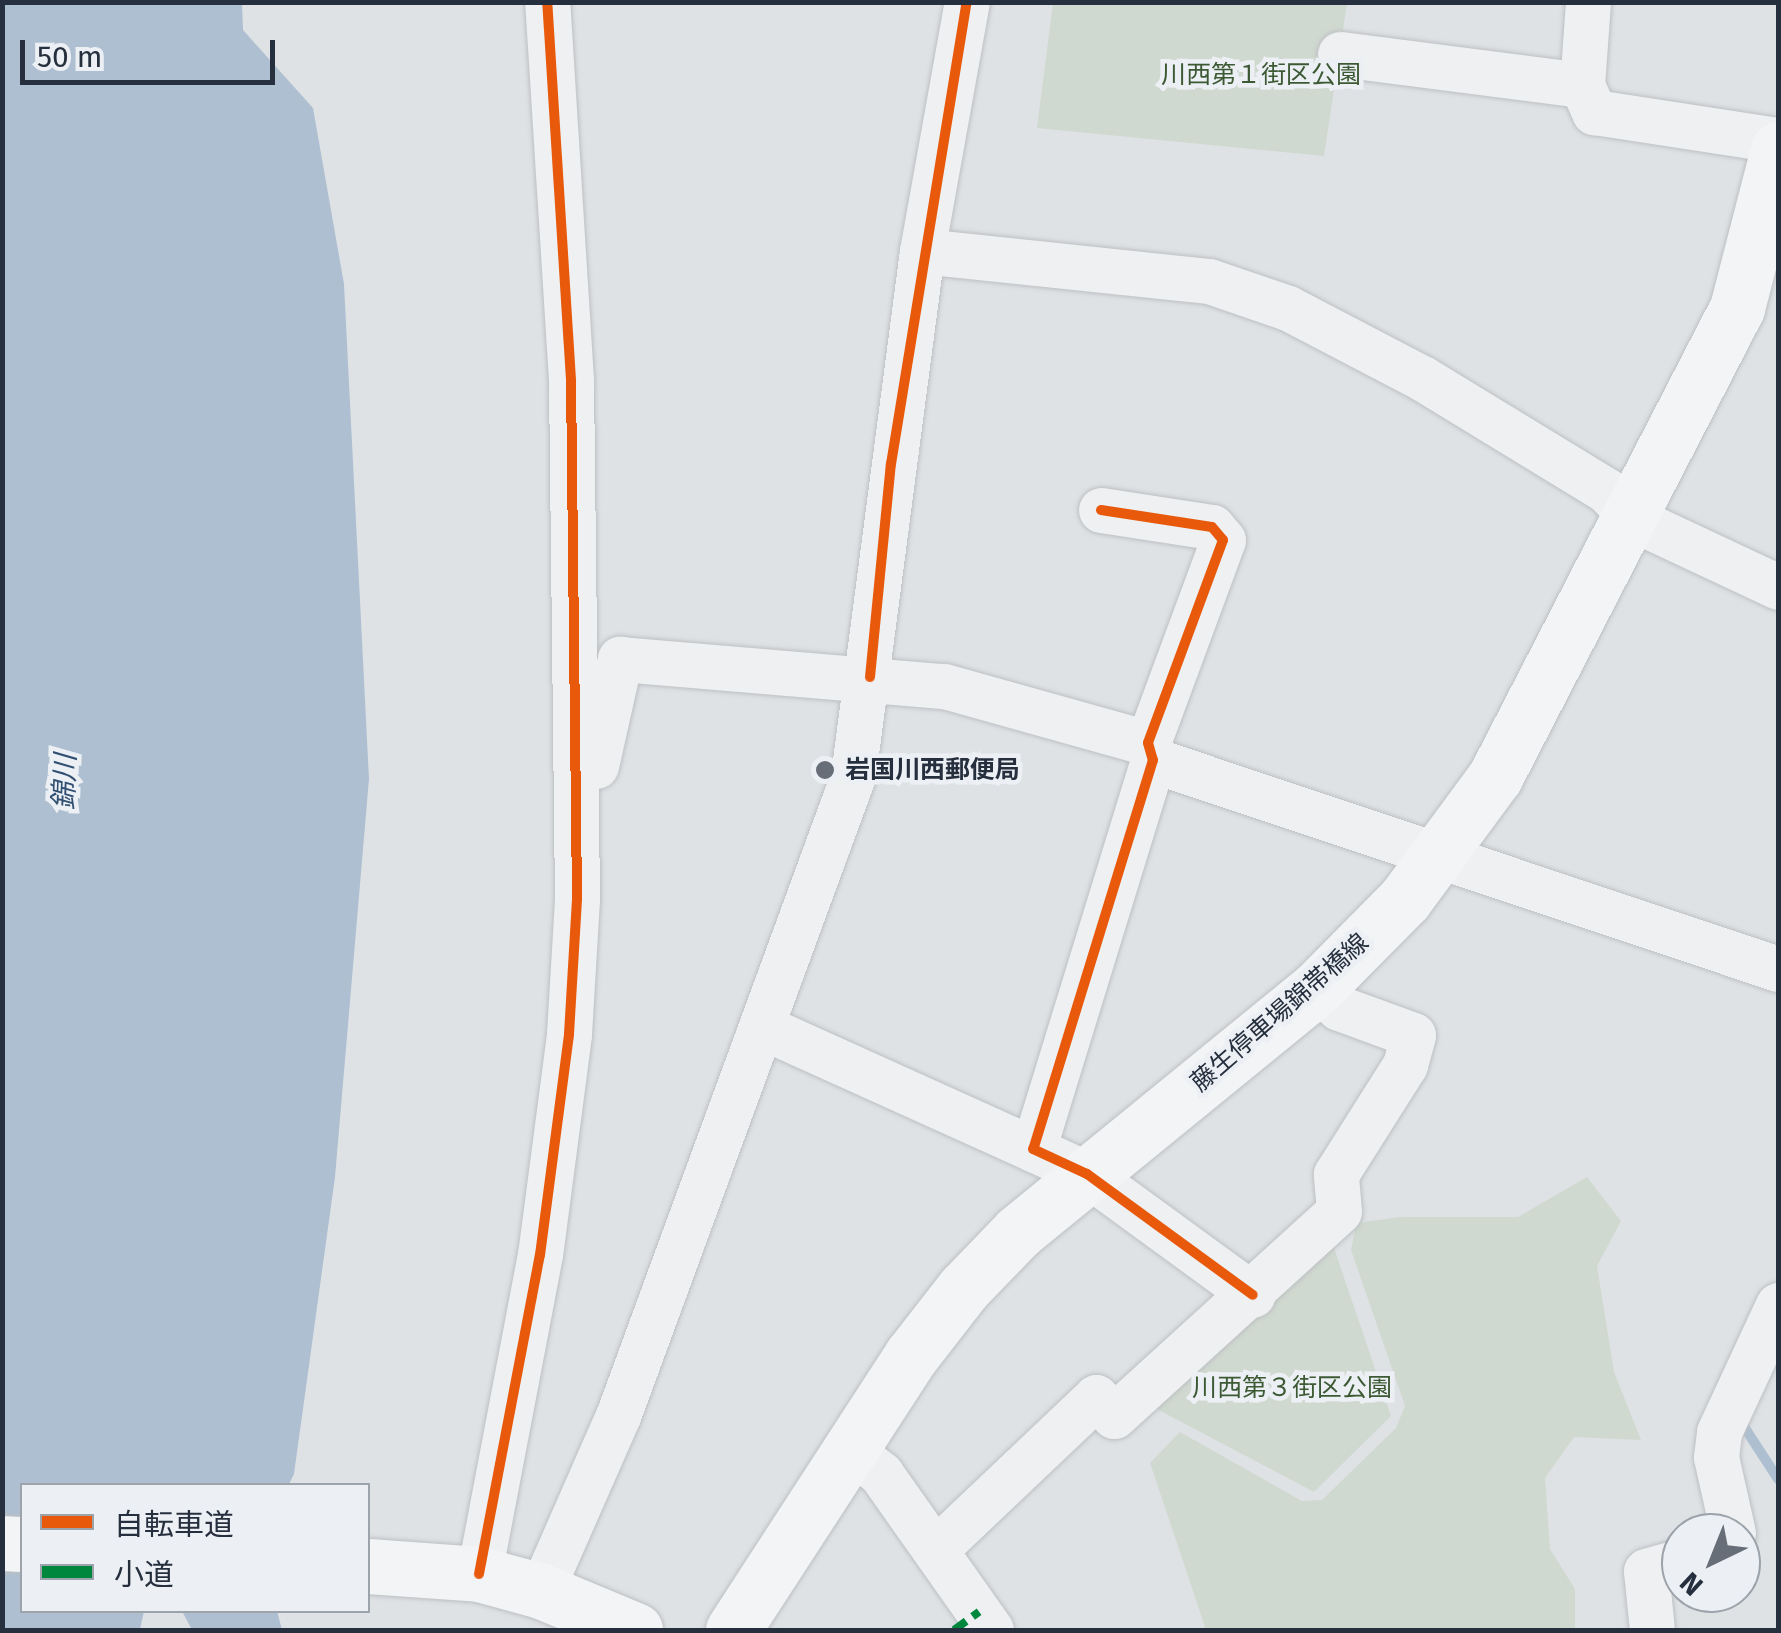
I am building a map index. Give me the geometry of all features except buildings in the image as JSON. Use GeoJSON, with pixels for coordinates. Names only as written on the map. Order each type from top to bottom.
{"type":"FeatureCollection","features":[{"type":"Feature","properties":{"kind":"main road","name":"藤生停車場錦帯橋線"},"geometry":{"type":"LineString","coordinates":[[733,1630],[964,1288],[1087,1174],[1317,988],[1439,856],[1495,777],[1633,519],[1738,308],[1778,150]]}},
{"type":"Feature","properties":{"kind":"main road"},"geometry":{"type":"LineString","coordinates":[[370,1566],[469,1573],[541,1591],[635,1630]]}},
{"type":"Feature","properties":{"kind":"street"},"geometry":{"type":"LineString","coordinates":[[469,1573],[540,1255],[567,1053],[580,788],[571,380],[547,2]]}},
{"type":"Feature","properties":{"kind":"street"},"geometry":{"type":"LineString","coordinates":[[541,1591],[618,1416],[854,776],[870,677],[922,251],[967,2]]}},
{"type":"Feature","properties":{"kind":"street"},"geometry":{"type":"LineString","coordinates":[[1588,2],[1582,85],[1594,112],[1778,140]]}},
{"type":"Feature","properties":{"kind":"street"},"geometry":{"type":"LineString","coordinates":[[1340,54],[1582,85]]}},
{"type":"Feature","properties":{"kind":"street"},"geometry":{"type":"LineString","coordinates":[[922,251],[1210,282],[1288,308],[1422,378],[1607,491],[1633,519],[1778,586]]}},
{"type":"Feature","properties":{"kind":"street"},"geometry":{"type":"LineString","coordinates":[[1033,1150],[1151,752],[1223,540],[1212,527],[1101,510]]}},
{"type":"Feature","properties":{"kind":"street"},"geometry":{"type":"LineString","coordinates":[[580,788],[595,768],[620,659],[944,686],[1151,752],[1439,856],[1778,970]]}},
{"type":"Feature","properties":{"kind":"street"},"geometry":{"type":"LineString","coordinates":[[938,1548],[1096,1397],[1114,1416],[1253,1295],[1339,1212],[1336,1174],[1405,1065],[1412,1035],[1339,1008],[1317,988]]}},
{"type":"Feature","properties":{"kind":"street"},"geometry":{"type":"LineString","coordinates":[[764,1028],[1087,1174],[1253,1295]]}},
{"type":"Feature","properties":{"kind":"street"},"geometry":{"type":"LineString","coordinates":[[1729,1513],[1716,1457],[1719,1432],[1778,1305]]}},
{"type":"Feature","properties":{"kind":"street"},"geometry":{"type":"LineString","coordinates":[[852,1451],[881,1474],[938,1548],[991,1630]]}},
{"type":"Feature","properties":{"kind":"street"},"geometry":{"type":"LineString","coordinates":[[1652,1630],[1646,1571],[1661,1567]]}},
{"type":"Feature","properties":{"kind":"green space","name":"川西第１街区公園"},"geometry":{"type":"Polygon","coordinates":[[[1053,3],[1347,3],[1324,156],[1037,128],[1053,3]]]}},
{"type":"Feature","properties":{"kind":"green space"},"geometry":{"type":"Polygon","coordinates":[[[1587,1177],[1621,1221],[1597,1266],[1614,1372],[1641,1440],[1574,1437],[1545,1478],[1550,1549],[1575,1589],[1575,1630],[1206,1630],[1150,1463],[1180,1432],[1302,1501],[1322,1500],[1396,1428],[1405,1406],[1351,1250],[1356,1223],[1401,1217],[1518,1217],[1587,1177]]]}},
{"type":"Feature","properties":{"kind":"green space","name":"川西第３街区公園"},"geometry":{"type":"Polygon","coordinates":[[[1329,1233],[1391,1416],[1314,1492],[1151,1406],[1329,1233]]]}},
{"type":"Feature","properties":{"kind":"water","name":"錦川"},"geometry":{"type":"Polygon","coordinates":[[[3,3],[242,3],[243,30],[313,108],[344,284],[369,779],[335,1177],[294,1474],[290,1483],[20,1483],[20,1613],[144,1613],[140,1630],[3,1630],[3,3]]]}},
{"type":"Feature","properties":{"kind":"water"},"geometry":{"type":"Polygon","coordinates":[[[183,1613],[278,1613],[282,1630],[192,1630],[183,1613]]]}},
{"type":"Feature","properties":{"kind":"waterway"},"geometry":{"type":"LineString","coordinates":[[1741,1422],[1778,1479]]}},
{"type":"Feature","properties":{"kind":"marked path"},"geometry":{"type":"LineString","coordinates":[[954,1630],[979,1612]]}},
{"type":"Feature","properties":{"kind":"cycle path"},"geometry":{"type":"LineString","coordinates":[[479,1574],[540,1255],[569,1034],[577,899],[571,380],[547,2]]}},
{"type":"Feature","properties":{"kind":"cycle path"},"geometry":{"type":"LineString","coordinates":[[870,677],[891,464],[967,2]]}},
{"type":"Feature","properties":{"kind":"cycle path"},"geometry":{"type":"LineString","coordinates":[[1101,510],[1212,527],[1223,540],[1148,743],[1153,760],[1033,1149],[1087,1174],[1253,1295]]}},
{"type":"Feature","properties":{"kind":"place","name":"岩国川西郵便局"},"geometry":{"type":"Point","coordinates":[825,770]}}]}
